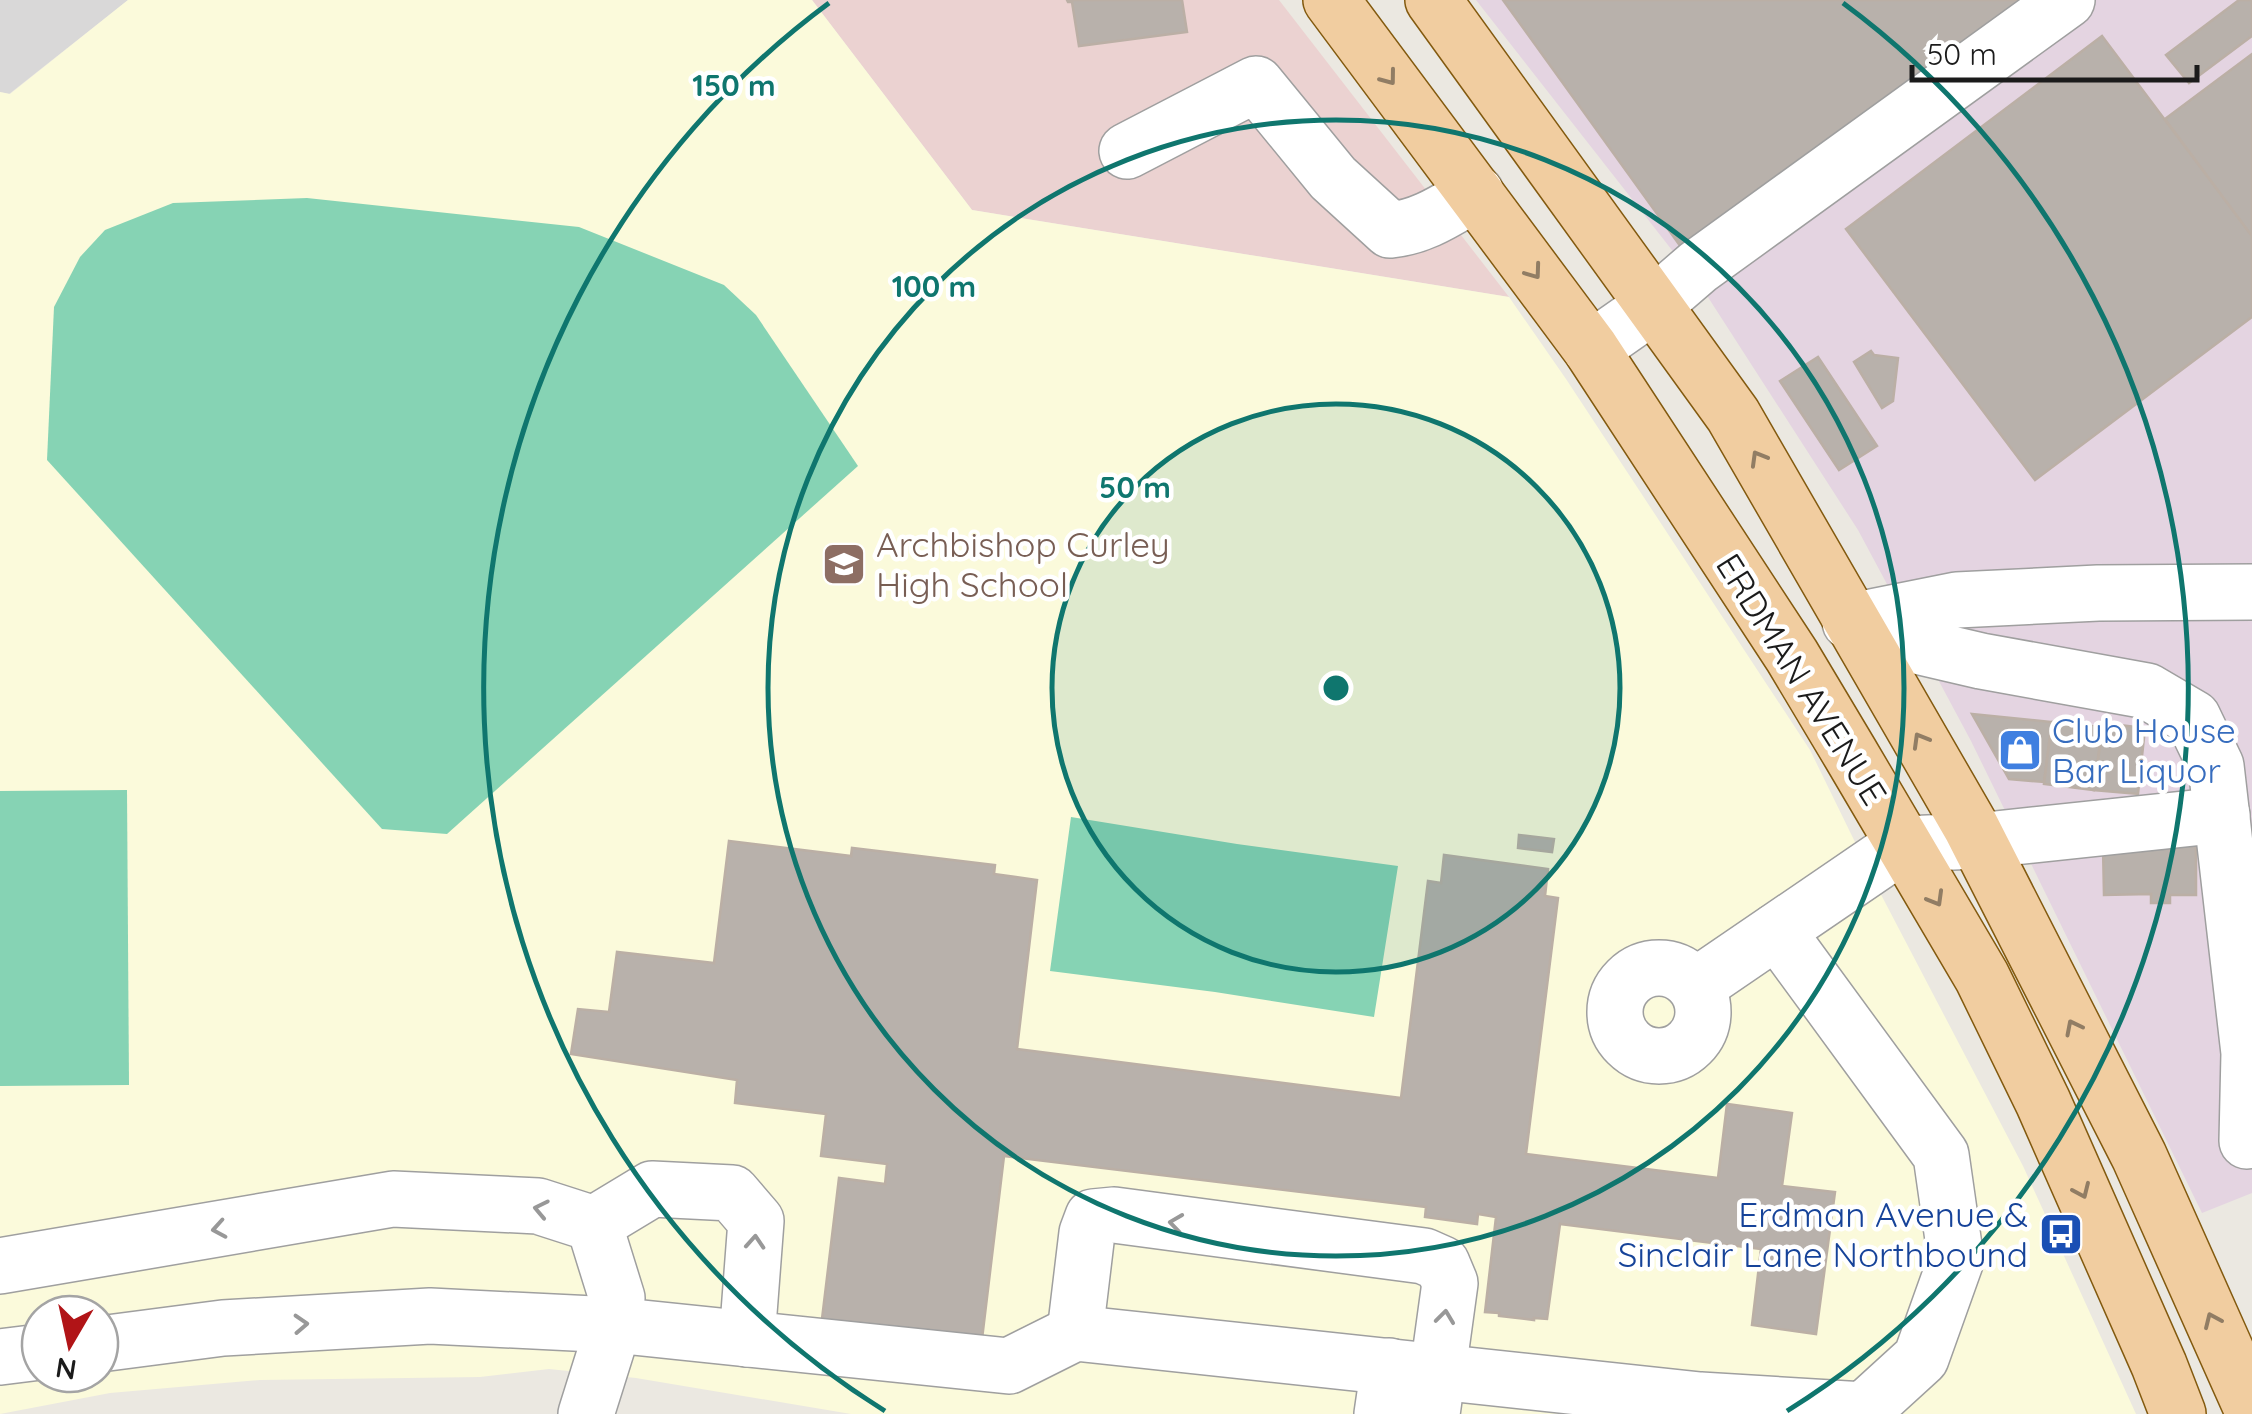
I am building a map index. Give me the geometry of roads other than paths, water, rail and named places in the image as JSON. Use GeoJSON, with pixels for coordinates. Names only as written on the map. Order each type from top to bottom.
{"type":"FeatureCollection","features":[{"type":"Feature","properties":{"kind":"main road","name":"ERDMAN AVENUE"},"geometry":{"type":"LineString","coordinates":[[1330,0],[1592,350],[1792,656],[1982,977],[2043,1102],[2178,1414]]}},
{"type":"Feature","properties":{"kind":"main road","name":"ERDMAN AVENUE"},"geometry":{"type":"LineString","coordinates":[[1434,0],[1733,415],[1977,841],[2139,1156],[2252,1409]]}},
{"type":"Feature","properties":{"kind":"lane"},"geometry":{"type":"LineString","coordinates":[[1592,350],[1698,268],[2067,0]]}},
{"type":"Feature","properties":{"kind":"lane"},"geometry":{"type":"LineString","coordinates":[[1127,152],[1256,84],[1332,178],[1390,230],[1427,221],[1476,193]]}},
{"type":"Feature","properties":{"kind":"lane"},"geometry":{"type":"LineString","coordinates":[[1792,656],[1850,622],[1958,600],[2098,593],[2252,592]]}},
{"type":"Feature","properties":{"kind":"lane"},"geometry":{"type":"LineString","coordinates":[[1850,622],[1921,647],[1981,661],[2147,691],[2193,718],[2216,766],[2222,815],[2240,874],[2249,1053],[2247,1141]]}},
{"type":"Feature","properties":{"kind":"lane"},"geometry":{"type":"LineString","coordinates":[[1696,986],[1904,844],[1977,841],[2222,815]]}},
{"type":"Feature","properties":{"kind":"lane"},"geometry":{"type":"LineString","coordinates":[[120,1341],[223,1328],[430,1316],[615,1311],[747,1339],[1009,1366],[1075,1333],[1410,1391],[1700,1400],[1864,1410],[1920,1358],[1956,1260],[1942,1155],[1777,931]]}},
{"type":"Feature","properties":{"kind":"lane"},"geometry":{"type":"LineString","coordinates":[[0,1266],[393,1199],[538,1206],[594,1224],[652,1189],[732,1192],[756,1221],[747,1339]]}},
{"type":"Feature","properties":{"kind":"lane"},"geometry":{"type":"LineString","coordinates":[[1075,1333],[1087,1233],[1094,1217],[1114,1215],[1424,1256],[1442,1264],[1450,1283],[1410,1391]]}},
{"type":"Feature","properties":{"kind":"lane"},"geometry":{"type":"LineString","coordinates":[[586,1414],[615,1311],[594,1224]]}},
{"type":"Feature","properties":{"kind":"place","name":"Archbishop Curley High School"},"geometry":{"type":"Point","coordinates":[844,564]}},
{"type":"Feature","properties":{"kind":"place","name":"Club House Bar Liquor"},"geometry":{"type":"Point","coordinates":[2020,750]}},
{"type":"Feature","properties":{"kind":"place","name":"Erdman Avenue & Sinclair Lane Northbound"},"geometry":{"type":"Point","coordinates":[2061,1234]}}]}
